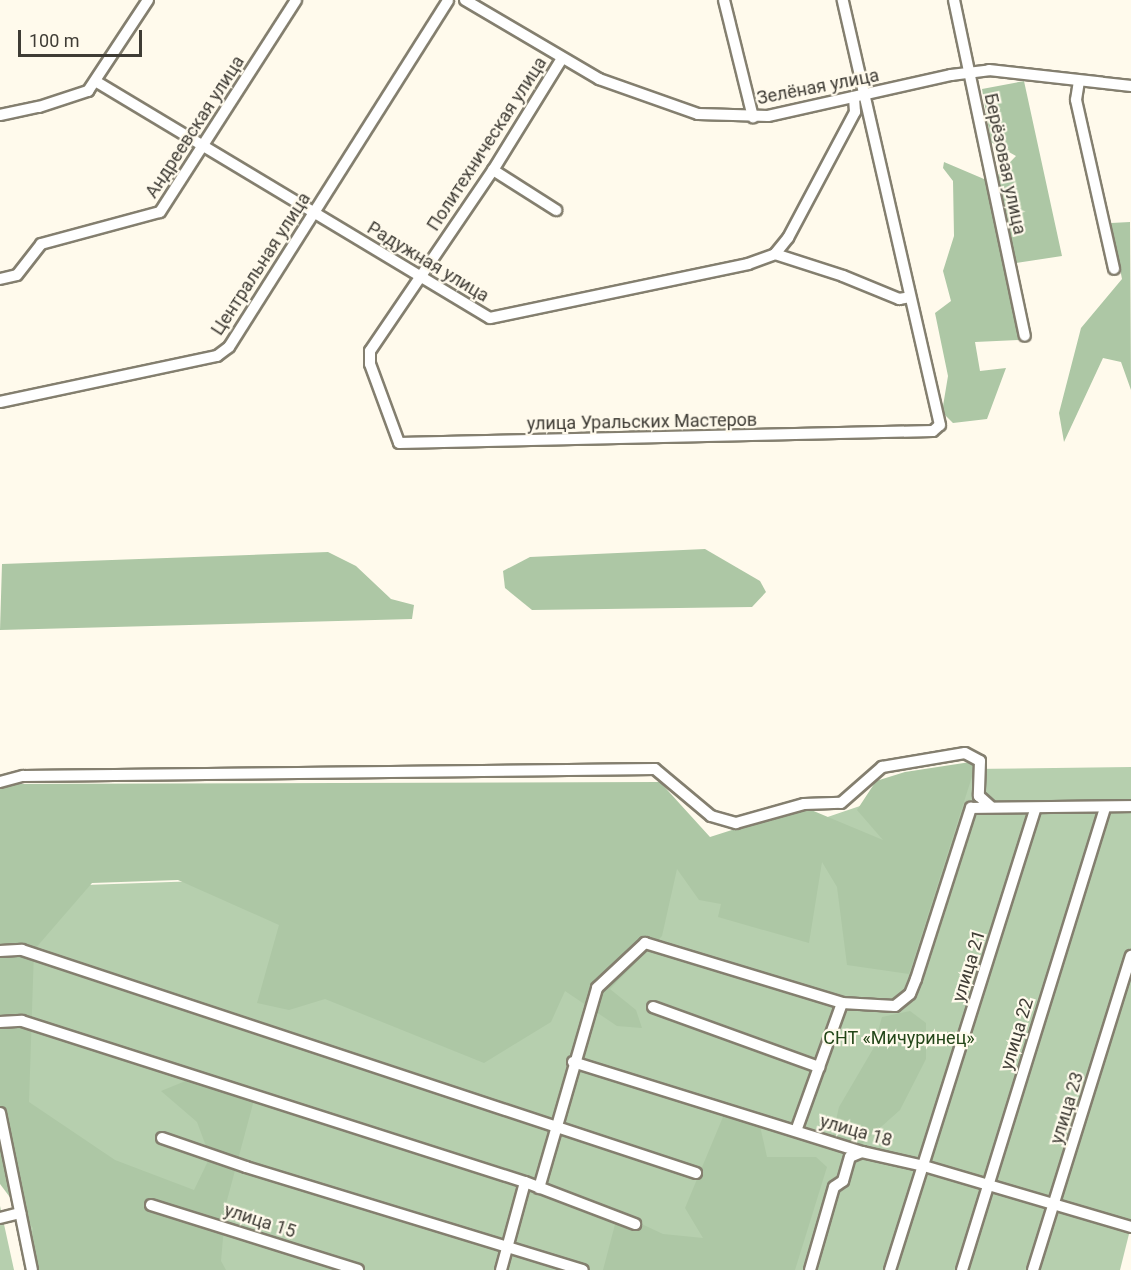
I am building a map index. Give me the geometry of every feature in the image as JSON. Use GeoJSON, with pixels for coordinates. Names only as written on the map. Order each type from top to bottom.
{"type":"FeatureCollection","features":[{"type":"Feature","properties":{"kind":"street"},"geometry":{"type":"LineString","coordinates":[[0,115],[59,101],[88,91],[97,82],[147,0]]}},
{"type":"Feature","properties":{"kind":"street","name":"Андреевская улица"},"geometry":{"type":"LineString","coordinates":[[0,279],[17,275],[41,244],[160,212],[296,0]]}},
{"type":"Feature","properties":{"kind":"street","name":"Центральная улица"},"geometry":{"type":"LineString","coordinates":[[0,402],[218,356],[229,347],[448,0]]}},
{"type":"Feature","properties":{"kind":"street","name":"Зелёная улица"},"geometry":{"type":"LineString","coordinates":[[465,0],[561,60],[670,107],[698,114],[753,117],[968,72],[989,70],[1131,86]]}},
{"type":"Feature","properties":{"kind":"street"},"geometry":{"type":"LineString","coordinates":[[724,0],[753,117]]}},
{"type":"Feature","properties":{"kind":"street"},"geometry":{"type":"LineString","coordinates":[[843,0],[860,96],[910,297],[899,299],[843,276],[775,254],[788,238],[855,112],[860,96]]}},
{"type":"Feature","properties":{"kind":"street","name":"Берёзовая улица"},"geometry":{"type":"LineString","coordinates":[[954,0],[1025,336]]}},
{"type":"Feature","properties":{"kind":"street","name":"Политехническая улица"},"geometry":{"type":"LineString","coordinates":[[420,276],[493,170],[561,60]]}},
{"type":"Feature","properties":{"kind":"street"},"geometry":{"type":"LineString","coordinates":[[1079,81],[1076,100],[1114,269]]}},
{"type":"Feature","properties":{"kind":"street","name":"Радужная улица"},"geometry":{"type":"LineString","coordinates":[[97,82],[481,315],[505,317],[748,264],[775,254]]}},
{"type":"Feature","properties":{"kind":"street"},"geometry":{"type":"LineString","coordinates":[[493,170],[556,210]]}},
{"type":"Feature","properties":{"kind":"street","name":"улица Уральских Мастеров"},"geometry":{"type":"LineString","coordinates":[[420,276],[370,351],[370,364],[394,436],[399,443],[408,444],[933,431],[940,425],[910,297]]}},
{"type":"Feature","properties":{"kind":"street"},"geometry":{"type":"LineString","coordinates":[[0,782],[23,776],[655,769],[711,816],[736,823],[804,804],[841,803],[882,767],[965,753],[980,760],[979,796],[990,806]]}},
{"type":"Feature","properties":{"kind":"street"},"geometry":{"type":"LineString","coordinates":[[539,1188],[573,1062],[597,988],[645,943],[842,1004],[895,1006],[910,994],[971,808],[1131,806]]}},
{"type":"Feature","properties":{"kind":"street","name":"улица 22"},"geometry":{"type":"LineString","coordinates":[[962,1270],[1105,808]]}},
{"type":"Feature","properties":{"kind":"street","name":"улица 21"},"geometry":{"type":"LineString","coordinates":[[891,1270],[1035,809]]}},
{"type":"Feature","properties":{"kind":"street"},"geometry":{"type":"LineString","coordinates":[[0,951],[22,950],[696,1173]]}},
{"type":"Feature","properties":{"kind":"street","name":"улица 23"},"geometry":{"type":"LineString","coordinates":[[1033,1270],[1131,956]]}},
{"type":"Feature","properties":{"kind":"street"},"geometry":{"type":"LineString","coordinates":[[796,1131],[842,1004]]}},
{"type":"Feature","properties":{"kind":"street"},"geometry":{"type":"LineString","coordinates":[[653,1007],[819,1066]]}},
{"type":"Feature","properties":{"kind":"street"},"geometry":{"type":"LineString","coordinates":[[0,1022],[22,1022],[525,1182],[635,1224]]}},
{"type":"Feature","properties":{"kind":"street","name":"улица 18"},"geometry":{"type":"LineString","coordinates":[[573,1062],[862,1152],[924,1166],[1131,1227]]}},
{"type":"Feature","properties":{"kind":"street"},"geometry":{"type":"LineString","coordinates":[[0,1113],[32,1270]]}},
{"type":"Feature","properties":{"kind":"street"},"geometry":{"type":"LineString","coordinates":[[162,1138],[583,1270]]}},
{"type":"Feature","properties":{"kind":"street"},"geometry":{"type":"LineString","coordinates":[[810,1270],[834,1187],[843,1181],[850,1157],[862,1152]]}},
{"type":"Feature","properties":{"kind":"street"},"geometry":{"type":"LineString","coordinates":[[501,1270],[525,1182]]}},
{"type":"Feature","properties":{"kind":"street","name":"улица 15"},"geometry":{"type":"LineString","coordinates":[[151,1205],[358,1270]]}},
{"type":"Feature","properties":{"kind":"street"},"geometry":{"type":"LineString","coordinates":[[0,1218],[20,1213]]}},
{"type":"Feature","properties":{"kind":"green space"},"geometry":{"type":"Polygon","coordinates":[[[1024,81],[1062,256],[1003,265],[1019,340],[975,342],[980,371],[1006,368],[987,419],[953,423],[942,412],[948,376],[935,313],[951,301],[943,271],[954,236],[953,181],[943,168],[944,162],[991,182],[1016,156],[991,142],[982,89],[1024,81]]]}},
{"type":"Feature","properties":{"kind":"green space"},"geometry":{"type":"Polygon","coordinates":[[[1130,222],[1131,390],[1121,362],[1103,358],[1064,442],[1059,413],[1081,328],[1122,279],[1111,223],[1130,222]]]}},
{"type":"Feature","properties":{"kind":"green space"},"geometry":{"type":"Polygon","coordinates":[[[705,549],[760,581],[766,592],[752,607],[532,610],[505,588],[503,571],[530,557],[705,549]]]}},
{"type":"Feature","properties":{"kind":"green space"},"geometry":{"type":"Polygon","coordinates":[[[328,552],[356,566],[391,599],[414,605],[412,619],[0,630],[2,564],[328,552]]]}},
{"type":"Feature","properties":{"kind":"green space"},"geometry":{"type":"Polygon","coordinates":[[[977,761],[909,974],[847,965],[837,887],[822,862],[809,943],[718,917],[721,904],[699,900],[677,869],[662,936],[610,989],[636,1010],[642,1028],[617,1026],[565,991],[551,1022],[484,1063],[325,999],[289,1010],[257,1003],[279,925],[178,880],[92,883],[34,950],[29,1102],[115,1160],[194,1190],[210,1157],[197,1122],[161,1091],[188,1080],[254,1100],[226,1204],[221,1261],[226,1270],[30,1270],[33,1228],[0,1184],[0,784],[660,782],[710,837],[804,807],[883,840],[857,810],[876,781],[905,772],[977,761]]]}},
{"type":"Feature","properties":{"kind":"green space","name":"СНТ «Мичуринец»"},"geometry":{"type":"Polygon","coordinates":[[[1131,767],[1131,1226],[1120,1270],[40,1270],[12,1156],[0,888],[599,867],[677,868],[969,769],[1131,767]]]}},
{"type":"Feature","properties":{"kind":"green space"},"geometry":{"type":"Polygon","coordinates":[[[910,1011],[926,1023],[926,1059],[900,1110],[854,1151],[831,1142],[839,1107],[873,1049],[882,1017],[910,1011]]]}},
{"type":"Feature","properties":{"kind":"green space"},"geometry":{"type":"Polygon","coordinates":[[[725,1112],[760,1126],[767,1157],[816,1157],[827,1167],[795,1270],[603,1270],[618,1213],[663,1234],[703,1238],[685,1208],[725,1112]]]}},
{"type":"Feature","properties":{"kind":"green space"},"geometry":{"type":"Polygon","coordinates":[[[0,1206],[14,1270],[0,1270],[0,1206]]]}}]}
